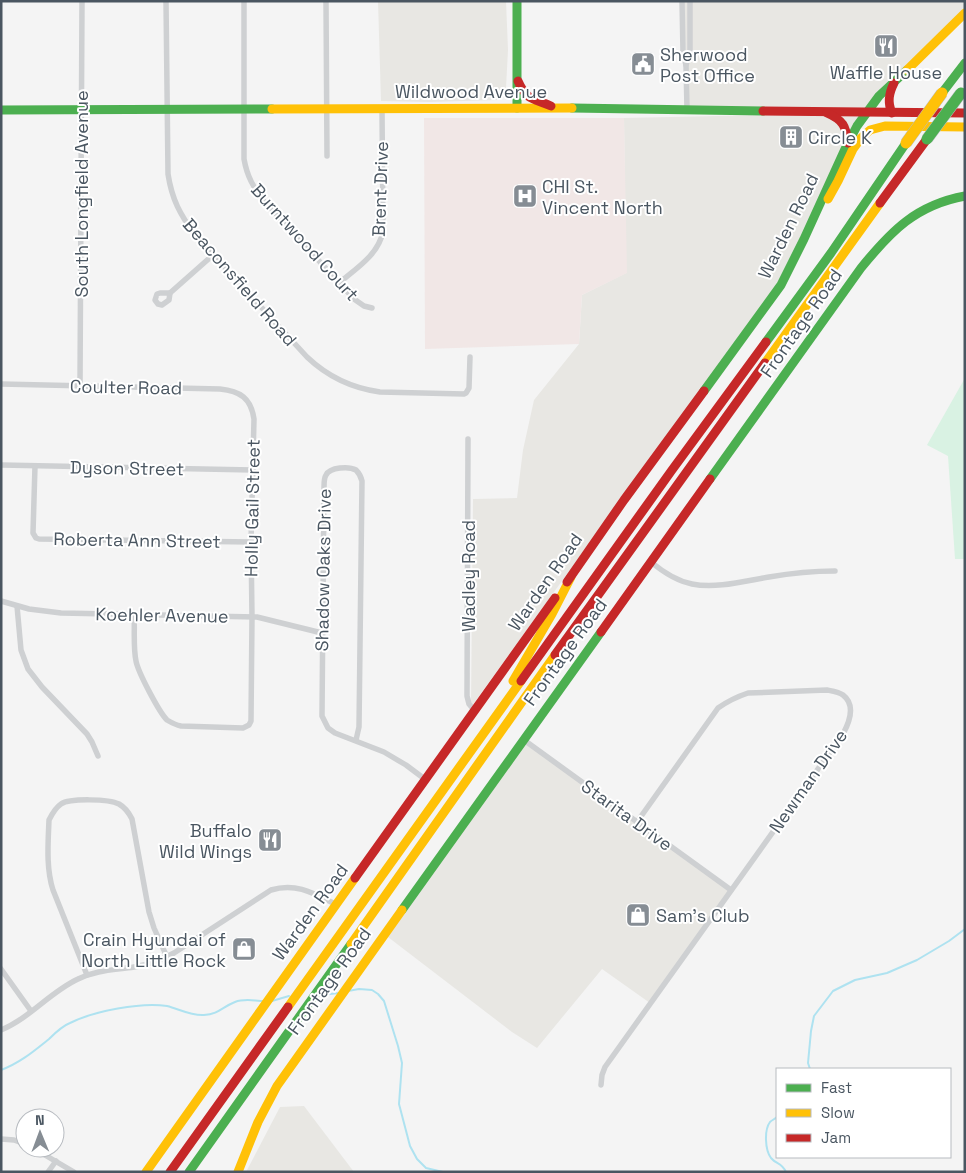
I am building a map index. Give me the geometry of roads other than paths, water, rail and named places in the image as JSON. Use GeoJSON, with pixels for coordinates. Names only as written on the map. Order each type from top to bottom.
{"type":"FeatureCollection","features":[{"type":"Feature","properties":{"kind":"main road"},"geometry":{"type":"LineString","coordinates":[[517,1],[517,108]]}},
{"type":"Feature","properties":{"kind":"main road","name":"Warden Road"},"geometry":{"type":"LineString","coordinates":[[146,1172],[624,500],[780,285],[795,258],[857,126],[877,98],[965,13]]}},
{"type":"Feature","properties":{"kind":"main road"},"geometry":{"type":"LineString","coordinates":[[170,1172],[965,63]]}},
{"type":"Feature","properties":{"kind":"main road"},"geometry":{"type":"LineString","coordinates":[[516,77],[524,93],[530,98],[556,109]]}},
{"type":"Feature","properties":{"kind":"main road"},"geometry":{"type":"LineString","coordinates":[[892,113],[888,108],[888,104],[890,89],[896,79]]}},
{"type":"Feature","properties":{"kind":"main road"},"geometry":{"type":"LineString","coordinates":[[189,1172],[534,685],[853,240],[963,91]]}},
{"type":"Feature","properties":{"kind":"main road","name":"Wildwood Avenue"},"geometry":{"type":"LineString","coordinates":[[1,110],[517,108],[965,113]]}},
{"type":"Feature","properties":{"kind":"main road"},"geometry":{"type":"LineString","coordinates":[[823,111],[842,122],[847,130],[848,144]]}},
{"type":"Feature","properties":{"kind":"main road"},"geometry":{"type":"LineString","coordinates":[[809,228],[837,183],[854,146],[867,131],[884,126],[965,127]]}},
{"type":"Feature","properties":{"kind":"main road","name":"Frontage Road"},"geometry":{"type":"LineString","coordinates":[[238,1172],[259,1120],[274,1091],[354,976],[869,258],[892,232],[916,214],[935,204],[965,196]]}},
{"type":"Feature","properties":{"kind":"main road"},"geometry":{"type":"LineString","coordinates":[[479,739],[552,614],[571,577]]}},
{"type":"Feature","properties":{"kind":"main road"},"geometry":{"type":"LineString","coordinates":[[149,1172],[155,1159]]}},
{"type":"Feature","properties":{"kind":"street","name":"South Longfield Avenue"},"geometry":{"type":"LineString","coordinates":[[80,386],[82,1]]}},
{"type":"Feature","properties":{"kind":"street","name":"Beaconsfield Road"},"geometry":{"type":"LineString","coordinates":[[166,1],[168,174],[172,192],[183,219],[213,255],[307,357],[326,373],[345,384],[368,391],[464,394],[469,388],[470,357]]}},
{"type":"Feature","properties":{"kind":"street","name":"Burntwood Court"},"geometry":{"type":"LineString","coordinates":[[244,1],[244,159],[251,184],[264,201],[354,299],[364,306],[372,308]]}},
{"type":"Feature","properties":{"kind":"street"},"geometry":{"type":"LineString","coordinates":[[326,1],[327,156]]}},
{"type":"Feature","properties":{"kind":"street"},"geometry":{"type":"LineString","coordinates":[[682,1],[687,109]]}},
{"type":"Feature","properties":{"kind":"street"},"geometry":{"type":"LineString","coordinates":[[686,65],[690,53],[690,1]]}},
{"type":"Feature","properties":{"kind":"street","name":"Brent Drive"},"geometry":{"type":"LineString","coordinates":[[340,282],[372,254],[382,238],[382,109]]}},
{"type":"Feature","properties":{"kind":"street"},"geometry":{"type":"LineString","coordinates":[[170,293],[213,255]]}},
{"type":"Feature","properties":{"kind":"street","name":"Coulter Road"},"geometry":{"type":"LineString","coordinates":[[1,384],[220,389],[238,392],[248,401]]}},
{"type":"Feature","properties":{"kind":"street","name":"Holly Gail Street"},"geometry":{"type":"LineString","coordinates":[[134,614],[136,664],[166,718],[175,725],[181,726],[243,728],[249,725],[251,720],[251,542],[254,419],[252,408],[248,401]]}},
{"type":"Feature","properties":{"kind":"street","name":"Wadley Road"},"geometry":{"type":"LineString","coordinates":[[468,440],[468,696],[469,704],[475,711]]}},
{"type":"Feature","properties":{"kind":"street","name":"Dyson Street"},"geometry":{"type":"LineString","coordinates":[[1,465],[253,470]]}},
{"type":"Feature","properties":{"kind":"street","name":"Roberta Ann Street"},"geometry":{"type":"LineString","coordinates":[[35,466],[33,533],[36,538],[251,542]]}},
{"type":"Feature","properties":{"kind":"street","name":"Shadow Oaks Drive"},"geometry":{"type":"LineString","coordinates":[[356,740],[359,727],[362,481],[360,474],[353,469],[334,468],[325,477],[322,716],[331,731],[384,752],[426,780]]}},
{"type":"Feature","properties":{"kind":"street"},"geometry":{"type":"LineString","coordinates":[[651,562],[682,582],[699,586],[729,584],[809,571],[835,572]]}},
{"type":"Feature","properties":{"kind":"street","name":"Koehler Avenue"},"geometry":{"type":"LineString","coordinates":[[1,601],[45,612],[61,613],[257,617],[322,633]]}},
{"type":"Feature","properties":{"kind":"street"},"geometry":{"type":"LineString","coordinates":[[17,606],[21,650],[28,669],[42,687],[86,734],[98,756]]}},
{"type":"Feature","properties":{"kind":"street","name":"Newman Drive"},"geometry":{"type":"LineString","coordinates":[[601,1085],[605,1067],[848,724],[851,716],[847,700],[843,695],[827,690],[748,693],[727,702],[718,708],[637,822]]}},
{"type":"Feature","properties":{"kind":"street","name":"Starita Drive"},"geometry":{"type":"LineString","coordinates":[[524,740],[731,890]]}},
{"type":"Feature","properties":{"kind":"street"},"geometry":{"type":"LineString","coordinates":[[87,975],[53,890],[48,872],[49,820],[57,807],[68,801],[108,801],[121,805],[128,812],[132,819],[149,912],[167,957]]}},
{"type":"Feature","properties":{"kind":"street"},"geometry":{"type":"LineString","coordinates":[[1,1030],[12,1025],[67,984],[87,975],[101,971],[144,965],[167,957],[277,888],[300,888],[337,905]]}},
{"type":"Feature","properties":{"kind":"street"},"geometry":{"type":"LineString","coordinates":[[1,969],[31,1011]]}},
{"type":"Feature","properties":{"kind":"street"},"geometry":{"type":"LineString","coordinates":[[1,1139],[15,1140]]}},
{"type":"Feature","properties":{"kind":"street"},"geometry":{"type":"LineString","coordinates":[[51,1158],[74,1172]]}},
{"type":"Feature","properties":{"kind":"street"},"geometry":{"type":"LineString","coordinates":[[48,1172],[56,1161]]}},
{"type":"Feature","properties":{"kind":"waterway"},"geometry":{"type":"LineString","coordinates":[[810,1068],[808,1063],[814,1016],[833,991],[855,980],[887,973],[917,960],[965,929]]}},
{"type":"Feature","properties":{"kind":"waterway"},"geometry":{"type":"LineString","coordinates":[[348,991],[359,989],[372,990],[384,1001],[402,1063],[399,1104],[410,1146],[417,1159],[426,1168],[443,1172]]}},
{"type":"Feature","properties":{"kind":"waterway"},"geometry":{"type":"LineString","coordinates":[[321,995],[339,993]]}},
{"type":"Feature","properties":{"kind":"waterway"},"geometry":{"type":"LineString","coordinates":[[272,1001],[289,996]]}},
{"type":"Feature","properties":{"kind":"waterway"},"geometry":{"type":"LineString","coordinates":[[1,1070],[26,1056],[64,1026],[104,1011],[131,1006],[156,1005],[204,1015],[239,1001],[265,1001]]}},
{"type":"Feature","properties":{"kind":"waterway"},"geometry":{"type":"LineString","coordinates":[[776,1118],[768,1126],[766,1145],[771,1158],[786,1172]]}},
{"type":"Feature","properties":{"kind":"place","name":"Waffle House"},"geometry":{"type":"Point","coordinates":[886,46]}},
{"type":"Feature","properties":{"kind":"place","name":"Sherwood Post Office"},"geometry":{"type":"Point","coordinates":[643,64]}},
{"type":"Feature","properties":{"kind":"place","name":"Circle K"},"geometry":{"type":"Point","coordinates":[791,137]}},
{"type":"Feature","properties":{"kind":"place","name":"CHI St. Vincent North"},"geometry":{"type":"Point","coordinates":[525,196]}},
{"type":"Feature","properties":{"kind":"place","name":"Buffalo Wild Wings"},"geometry":{"type":"Point","coordinates":[270,840]}},
{"type":"Feature","properties":{"kind":"place","name":"Sam's Club"},"geometry":{"type":"Point","coordinates":[638,915]}},
{"type":"Feature","properties":{"kind":"place","name":"Crain Hyundai of North Little Rock"},"geometry":{"type":"Point","coordinates":[244,949]}}]}
